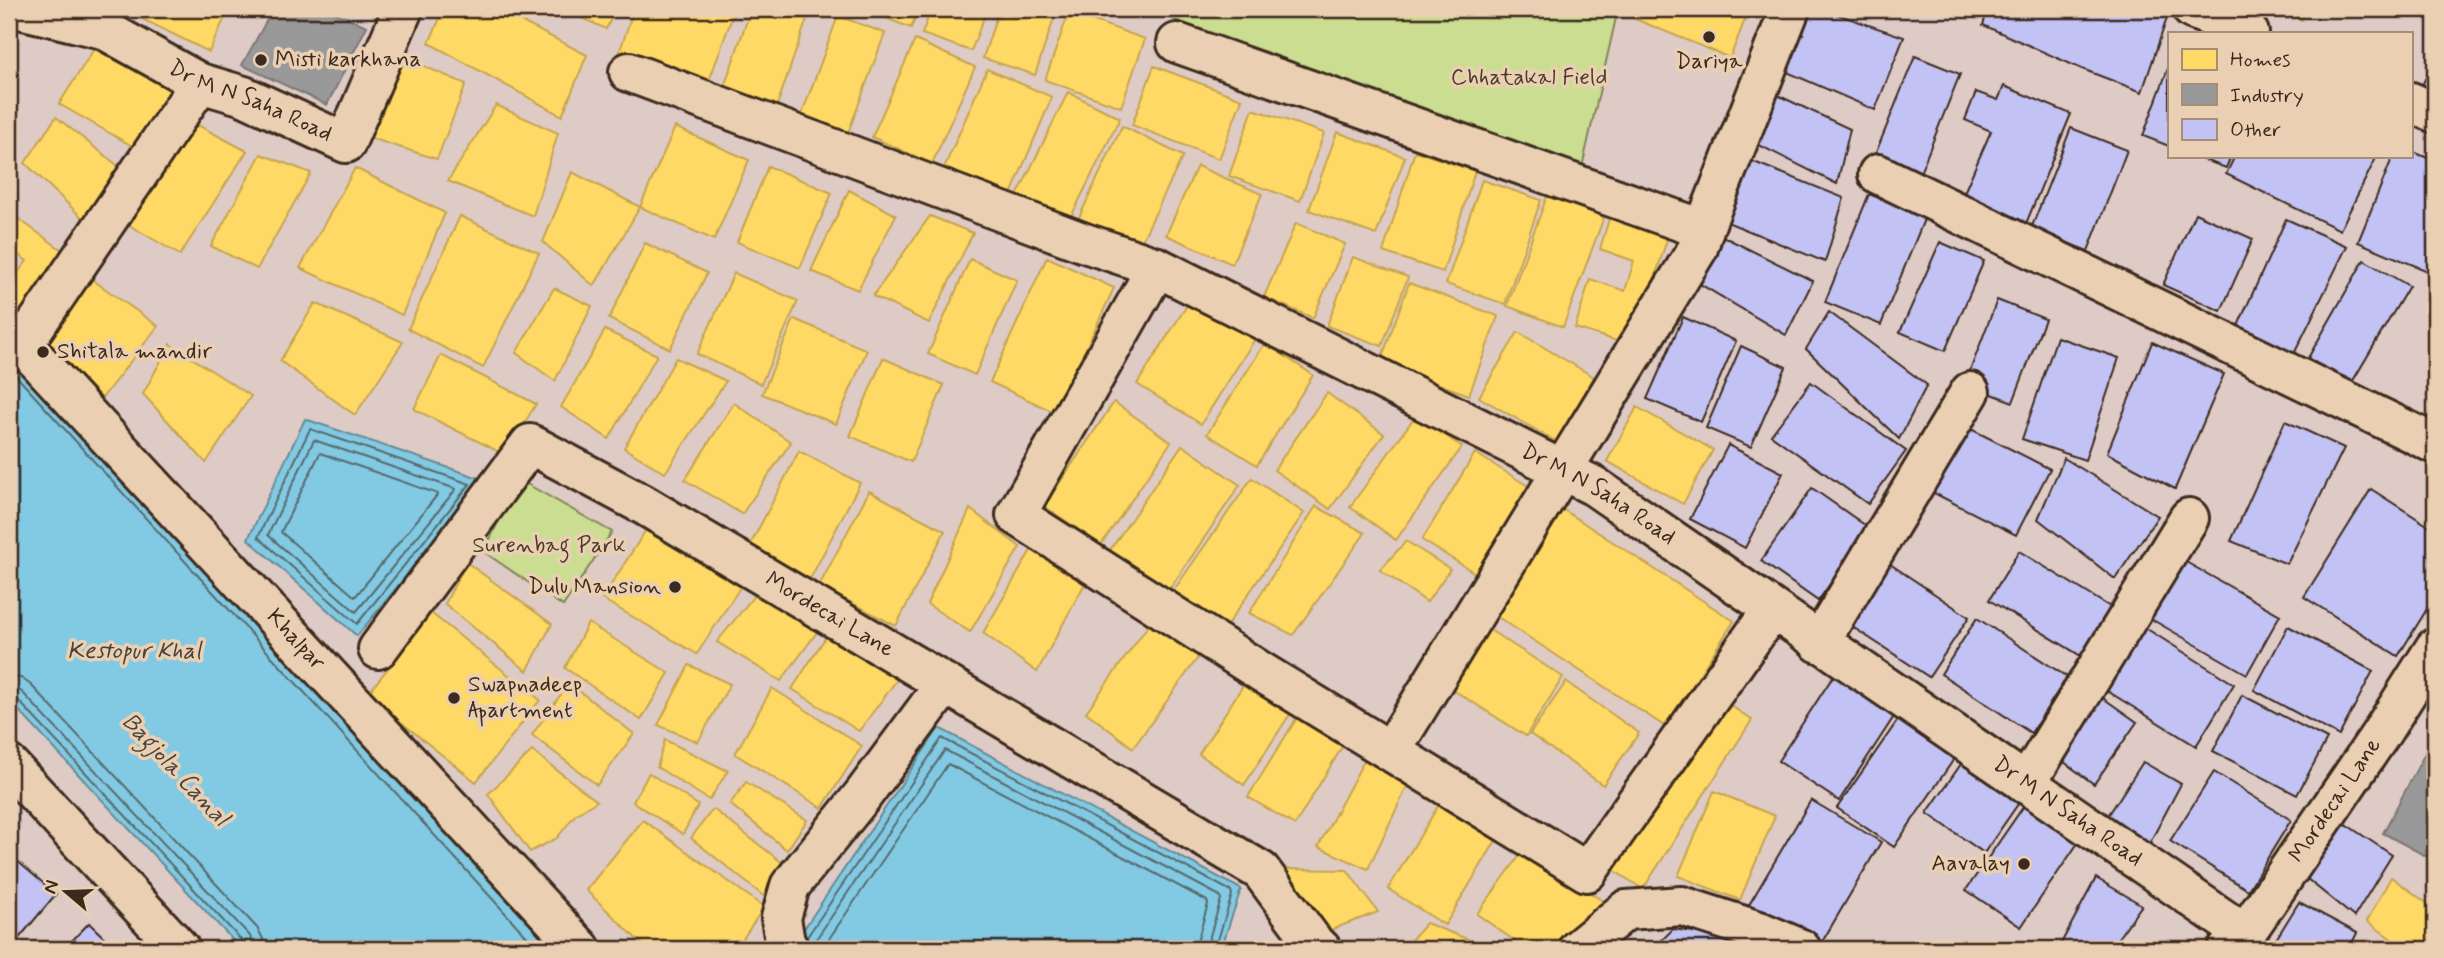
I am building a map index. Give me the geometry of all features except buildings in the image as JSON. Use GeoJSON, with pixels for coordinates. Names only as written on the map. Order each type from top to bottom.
{"type":"FeatureCollection","features":[{"type":"Feature","properties":{"kind":"street","name":"Dr M N Saha Road"},"geometry":{"type":"LineString","coordinates":[[20,9],[103,29],[200,83],[244,96],[346,143],[403,9]]}},
{"type":"Feature","properties":{"kind":"street"},"geometry":{"type":"LineString","coordinates":[[1391,751],[1698,247],[1790,9]]}},
{"type":"Feature","properties":{"kind":"street"},"geometry":{"type":"LineString","coordinates":[[2192,9],[2247,32]]}},
{"type":"Feature","properties":{"kind":"street"},"geometry":{"type":"LineString","coordinates":[[1177,43],[1691,225],[1706,223]]}},
{"type":"Feature","properties":{"kind":"street","name":"Dr M N Saha Road"},"geometry":{"type":"LineString","coordinates":[[629,72],[1085,243],[1157,267],[1594,486],[2026,784],[2236,941]]}},
{"type":"Feature","properties":{"kind":"street"},"geometry":{"type":"LineString","coordinates":[[16,337],[200,83]]}},
{"type":"Feature","properties":{"kind":"street"},"geometry":{"type":"LineString","coordinates":[[2412,102],[2435,113]]}},
{"type":"Feature","properties":{"kind":"street"},"geometry":{"type":"LineString","coordinates":[[1878,174],[2435,444]]}},
{"type":"Feature","properties":{"kind":"street"},"geometry":{"type":"LineString","coordinates":[[1157,267],[1016,515],[1263,673],[1587,872],[1772,610]]}},
{"type":"Feature","properties":{"kind":"street","name":"Khalpar"},"geometry":{"type":"LineString","coordinates":[[16,337],[581,949]]}},
{"type":"Feature","properties":{"kind":"street"},"geometry":{"type":"LineString","coordinates":[[1819,643],[1970,392]]}},
{"type":"Feature","properties":{"kind":"street","name":"Mordecai Lane"},"geometry":{"type":"LineString","coordinates":[[378,649],[530,444],[644,505],[1261,871],[1321,949]]}},
{"type":"Feature","properties":{"kind":"street"},"geometry":{"type":"LineString","coordinates":[[2026,784],[2189,518]]}},
{"type":"Feature","properties":{"kind":"street","name":"Mordecai Lane"},"geometry":{"type":"LineString","coordinates":[[2236,941],[2380,735],[2435,648]]}},
{"type":"Feature","properties":{"kind":"street"},"geometry":{"type":"LineString","coordinates":[[789,949],[780,918],[790,886],[863,796],[945,684]]}},
{"type":"Feature","properties":{"kind":"street"},"geometry":{"type":"LineString","coordinates":[[9,765],[180,949]]}},
{"type":"Feature","properties":{"kind":"street"},"geometry":{"type":"LineString","coordinates":[[1578,949],[1626,910],[1682,905],[1759,931],[1801,949]]}},
{"type":"Feature","properties":{"kind":"green space","name":"Chhatakal Field"},"geometry":{"type":"Polygon","coordinates":[[[1174,9],[1618,9],[1581,172],[1170,18],[1174,9]]]}},
{"type":"Feature","properties":{"kind":"green space","name":"Surenbag Park"},"geometry":{"type":"Polygon","coordinates":[[[518,479],[612,532],[563,606],[484,552],[518,479]]]}},
{"type":"Feature","properties":{"kind":"water","name":"Kestopur Khal"},"geometry":{"type":"Polygon","coordinates":[[[9,329],[574,949],[241,949],[9,700],[9,329]]]}},
{"type":"Feature","properties":{"kind":"water"},"geometry":{"type":"Polygon","coordinates":[[[305,419],[485,480],[357,636],[248,539],[305,419]]]}},
{"type":"Feature","properties":{"kind":"water"},"geometry":{"type":"Polygon","coordinates":[[[939,728],[1241,889],[1221,949],[791,948],[939,728]]]}},
{"type":"Feature","properties":{"kind":"place","name":"Dariya"},"geometry":{"type":"Point","coordinates":[1709,37]}},
{"type":"Feature","properties":{"kind":"place","name":"Misti karkhana"},"geometry":{"type":"Point","coordinates":[261,60]}},
{"type":"Feature","properties":{"kind":"place","name":"Shitala mandir"},"geometry":{"type":"Point","coordinates":[43,352]}},
{"type":"Feature","properties":{"kind":"place","name":"Dulu Mansion"},"geometry":{"type":"Point","coordinates":[675,587]}},
{"type":"Feature","properties":{"kind":"place","name":"Swapnadeep Apartment"},"geometry":{"type":"Point","coordinates":[454,698]}},
{"type":"Feature","properties":{"kind":"place","name":"Aavalay"},"geometry":{"type":"Point","coordinates":[2024,864]}},
{"type":"Feature","properties":{"kind":"water label","name":"Bagjola Canal"},"geometry":{"type":"Point","coordinates":[175,770]}}]}
